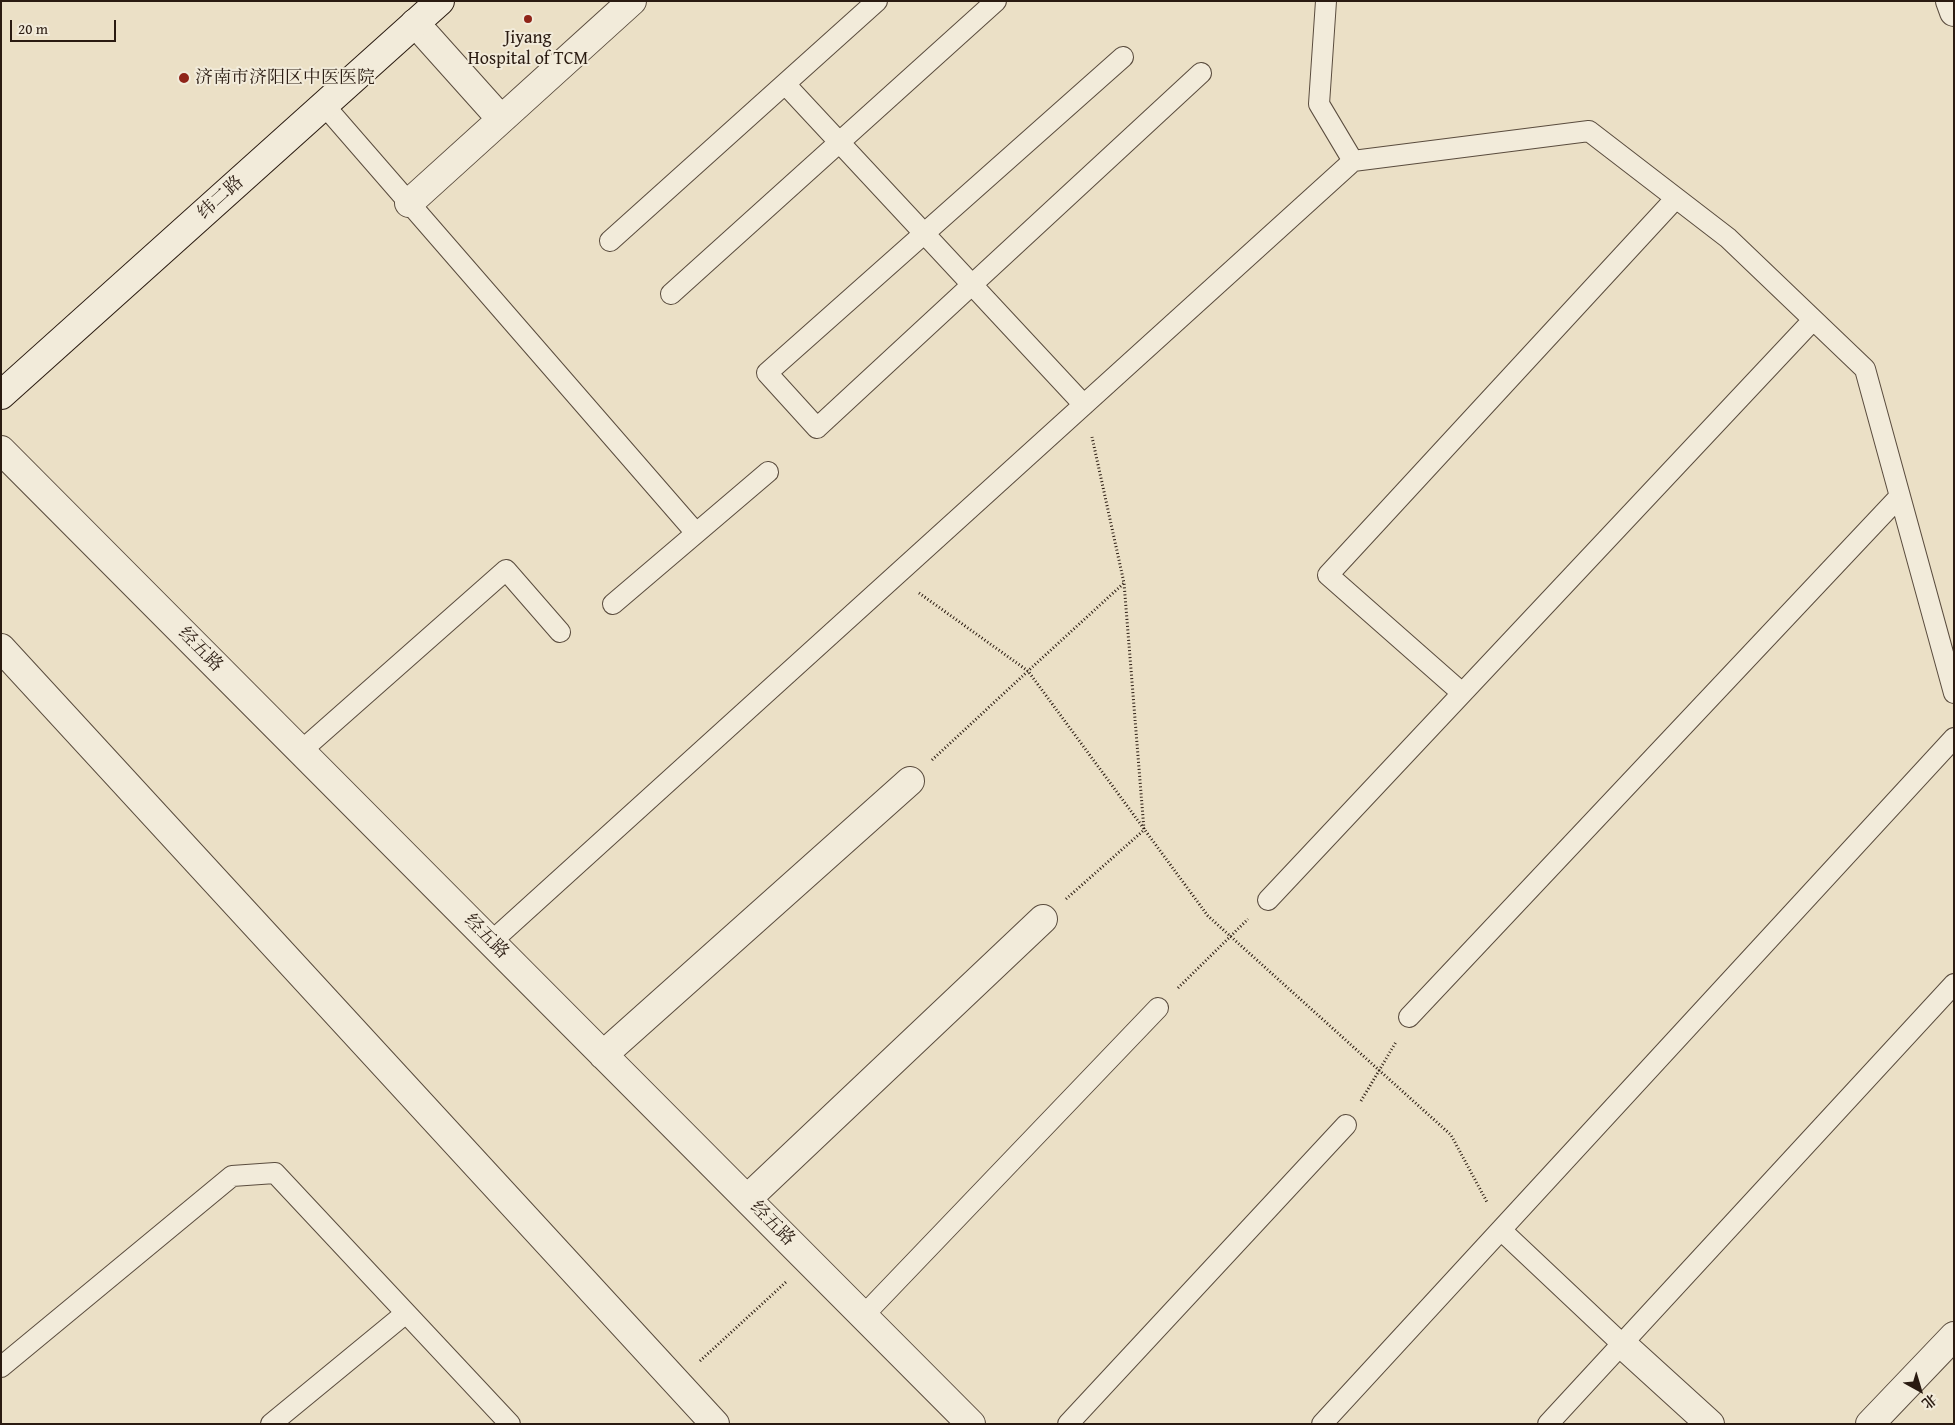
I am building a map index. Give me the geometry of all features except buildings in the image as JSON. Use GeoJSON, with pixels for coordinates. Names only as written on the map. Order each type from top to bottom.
{"type":"FeatureCollection","features":[{"type":"Feature","properties":{"kind":"street","name":"纬二路"},"geometry":{"type":"LineString","coordinates":[[1,395],[440,1]]}},
{"type":"Feature","properties":{"kind":"street"},"geometry":{"type":"LineString","coordinates":[[408,203],[632,1]]}},
{"type":"Feature","properties":{"kind":"street"},"geometry":{"type":"LineString","coordinates":[[1950,1],[1954,12]]}},
{"type":"Feature","properties":{"kind":"street"},"geometry":{"type":"LineString","coordinates":[[416,23],[501,119]]}},
{"type":"Feature","properties":{"kind":"street","name":"经五路"},"geometry":{"type":"LineString","coordinates":[[1,450],[971,1424]]}},
{"type":"Feature","properties":{"kind":"street"},"geometry":{"type":"LineString","coordinates":[[1,648],[715,1424]]}},
{"type":"Feature","properties":{"kind":"street"},"geometry":{"type":"LineString","coordinates":[[603,1055],[910,781]]}},
{"type":"Feature","properties":{"kind":"street"},"geometry":{"type":"LineString","coordinates":[[747,1199],[1043,919]]}},
{"type":"Feature","properties":{"kind":"street"},"geometry":{"type":"LineString","coordinates":[[1870,1424],[1954,1336]]}},
{"type":"Feature","properties":{"kind":"street"},"geometry":{"type":"LineString","coordinates":[[1622,1344],[1710,1424]]}},
{"type":"Feature","properties":{"kind":"lane"},"geometry":{"type":"LineString","coordinates":[[610,241],[786,85],[877,1]]}},
{"type":"Feature","properties":{"kind":"lane"},"geometry":{"type":"LineString","coordinates":[[671,294],[841,143],[996,1]]}},
{"type":"Feature","properties":{"kind":"lane"},"geometry":{"type":"LineString","coordinates":[[1326,1],[1319,104],[1353,161]]}},
{"type":"Feature","properties":{"kind":"lane"},"geometry":{"type":"LineString","coordinates":[[1123,57],[767,373],[817,428],[1201,73]]}},
{"type":"Feature","properties":{"kind":"lane"},"geometry":{"type":"LineString","coordinates":[[786,85],[1084,405]]}},
{"type":"Feature","properties":{"kind":"lane"},"geometry":{"type":"LineString","coordinates":[[324,105],[696,533]]}},
{"type":"Feature","properties":{"kind":"lane"},"geometry":{"type":"LineString","coordinates":[[491,942],[1353,161],[1589,131],[1728,238],[1865,369],[1954,693]]}},
{"type":"Feature","properties":{"kind":"lane"},"geometry":{"type":"LineString","coordinates":[[1462,693],[1328,575],[1676,198]]}},
{"type":"Feature","properties":{"kind":"lane"},"geometry":{"type":"LineString","coordinates":[[1268,900],[1813,320]]}},
{"type":"Feature","properties":{"kind":"lane"},"geometry":{"type":"LineString","coordinates":[[613,604],[768,472]]}},
{"type":"Feature","properties":{"kind":"lane"},"geometry":{"type":"LineString","coordinates":[[1409,1017],[1900,496]]}},
{"type":"Feature","properties":{"kind":"lane"},"geometry":{"type":"LineString","coordinates":[[301,752],[506,570],[560,632]]}},
{"type":"Feature","properties":{"kind":"lane"},"geometry":{"type":"LineString","coordinates":[[1322,1424],[1954,738]]}},
{"type":"Feature","properties":{"kind":"lane"},"geometry":{"type":"LineString","coordinates":[[1548,1424],[1954,984]]}},
{"type":"Feature","properties":{"kind":"lane"},"geometry":{"type":"LineString","coordinates":[[863,1316],[1158,1008]]}},
{"type":"Feature","properties":{"kind":"lane"},"geometry":{"type":"LineString","coordinates":[[1068,1424],[1346,1125]]}},
{"type":"Feature","properties":{"kind":"lane"},"geometry":{"type":"LineString","coordinates":[[1,1367],[232,1176],[275,1173],[510,1424]]}},
{"type":"Feature","properties":{"kind":"lane"},"geometry":{"type":"LineString","coordinates":[[1501,1230],[1622,1344]]}},
{"type":"Feature","properties":{"kind":"lane"},"geometry":{"type":"LineString","coordinates":[[271,1424],[406,1313]]}},
{"type":"Feature","properties":{"kind":"path"},"geometry":{"type":"LineString","coordinates":[[1084,405],[1124,583],[1144,830]]}},
{"type":"Feature","properties":{"kind":"path"},"geometry":{"type":"LineString","coordinates":[[895,576],[1028,671],[1208,916],[1451,1135],[1501,1230]]}},
{"type":"Feature","properties":{"kind":"path"},"geometry":{"type":"LineString","coordinates":[[910,781],[1124,583]]}},
{"type":"Feature","properties":{"kind":"path"},"geometry":{"type":"LineString","coordinates":[[1043,919],[1144,830]]}},
{"type":"Feature","properties":{"kind":"path"},"geometry":{"type":"LineString","coordinates":[[1158,1008],[1268,900]]}},
{"type":"Feature","properties":{"kind":"path"},"geometry":{"type":"LineString","coordinates":[[1346,1125],[1380,1072],[1409,1017]]}},
{"type":"Feature","properties":{"kind":"path"},"geometry":{"type":"LineString","coordinates":[[677,1382],[808,1261]]}},
{"type":"Feature","properties":{"kind":"place","name":"Jiyang Hospital of TCM"},"geometry":{"type":"Point","coordinates":[528,19]}},
{"type":"Feature","properties":{"kind":"place","name":"济南市济阳区中医医院"},"geometry":{"type":"Point","coordinates":[184,78]}}]}
